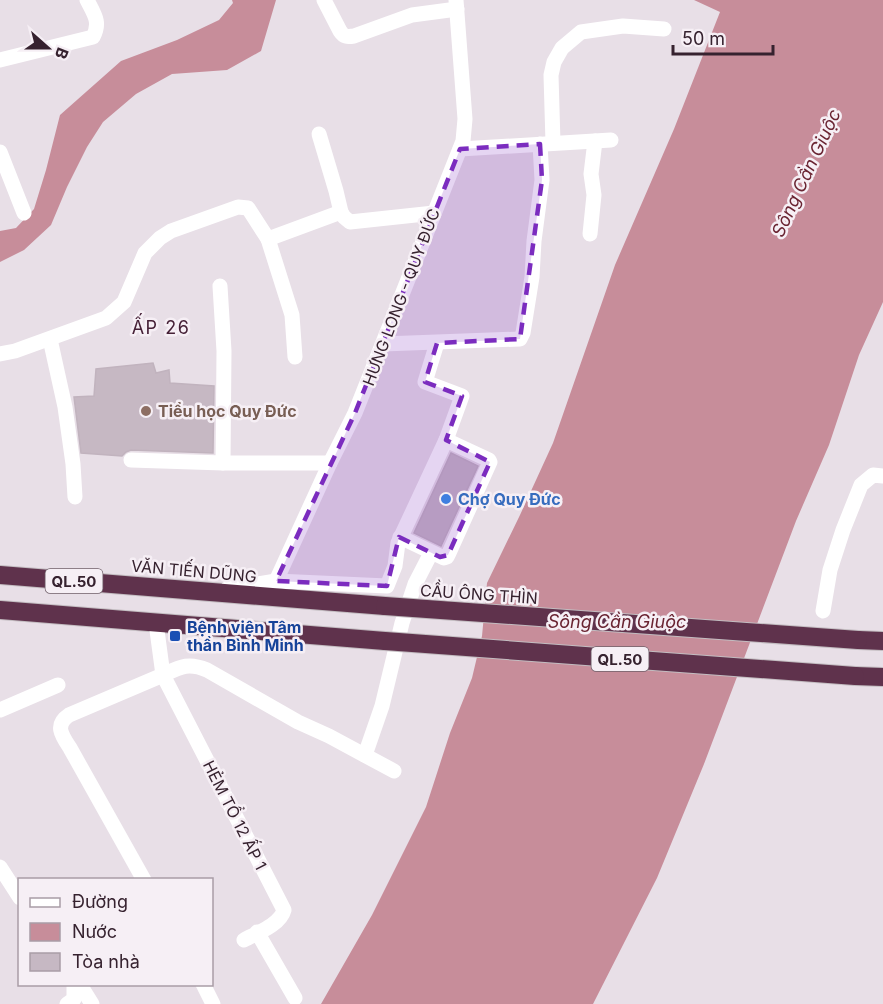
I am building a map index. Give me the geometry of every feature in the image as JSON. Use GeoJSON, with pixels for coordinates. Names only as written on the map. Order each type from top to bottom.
{"type":"FeatureCollection","features":[{"type":"Feature","properties":{"kind":"highway","name":"VĂN TIẾN DŨNG"},"geometry":{"type":"LineString","coordinates":[[0,575],[385,606]]}},
{"type":"Feature","properties":{"kind":"highway","name":"CẦU ÔNG THÌN"},"geometry":{"type":"LineString","coordinates":[[385,606],[883,641]]}},
{"type":"Feature","properties":{"kind":"highway","name":"QL.50"},"geometry":{"type":"LineString","coordinates":[[0,610],[883,677]]}},
{"type":"Feature","properties":{"kind":"street"},"geometry":{"type":"LineString","coordinates":[[0,60],[93,37],[97,24],[87,0]]}},
{"type":"Feature","properties":{"kind":"street"},"geometry":{"type":"LineString","coordinates":[[324,0],[342,35],[347,37],[412,15],[456,5]]}},
{"type":"Feature","properties":{"kind":"street","name":"HƯNG LONG - QUY ĐỨC"},"geometry":{"type":"LineString","coordinates":[[276,581],[330,463],[356,413],[460,149],[465,130],[465,119],[456,5]]}},
{"type":"Feature","properties":{"kind":"street"},"geometry":{"type":"LineString","coordinates":[[383,344],[520,339],[523,333],[532,277],[554,62],[562,48],[580,32],[623,27],[664,29]]}},
{"type":"Feature","properties":{"kind":"street"},"geometry":{"type":"LineString","coordinates":[[319,134],[344,218],[350,222],[434,213]]}},
{"type":"Feature","properties":{"kind":"street"},"geometry":{"type":"LineString","coordinates":[[460,149],[611,140]]}},
{"type":"Feature","properties":{"kind":"street"},"geometry":{"type":"LineString","coordinates":[[590,234],[594,195],[591,174],[595,141]]}},
{"type":"Feature","properties":{"kind":"street"},"geometry":{"type":"LineString","coordinates":[[0,152],[24,213]]}},
{"type":"Feature","properties":{"kind":"street"},"geometry":{"type":"LineString","coordinates":[[0,354],[15,351],[106,318],[124,302],[145,253],[160,238],[171,231],[238,207],[248,208],[268,239],[292,315],[294,357]]}},
{"type":"Feature","properties":{"kind":"street"},"geometry":{"type":"LineString","coordinates":[[268,239],[341,213]]}},
{"type":"Feature","properties":{"kind":"street"},"geometry":{"type":"LineString","coordinates":[[220,286],[224,351],[223,463]]}},
{"type":"Feature","properties":{"kind":"street"},"geometry":{"type":"LineString","coordinates":[[50,339],[65,407],[75,497]]}},
{"type":"Feature","properties":{"kind":"street"},"geometry":{"type":"LineString","coordinates":[[212,592],[276,581],[387,586],[395,566],[400,537],[446,440],[462,396],[424,382],[437,343]]}},
{"type":"Feature","properties":{"kind":"street"},"geometry":{"type":"LineString","coordinates":[[400,537],[444,558],[448,555],[490,462],[446,440]]}},
{"type":"Feature","properties":{"kind":"street"},"geometry":{"type":"LineString","coordinates":[[131,460],[330,463]]}},
{"type":"Feature","properties":{"kind":"street"},"geometry":{"type":"LineString","coordinates":[[823,610],[830,570],[861,485],[882,472]]}},
{"type":"Feature","properties":{"kind":"street"},"geometry":{"type":"LineString","coordinates":[[365,755],[382,706],[402,622],[415,584],[431,553]]}},
{"type":"Feature","properties":{"kind":"street"},"geometry":{"type":"LineString","coordinates":[[156,623],[163,675]]}},
{"type":"Feature","properties":{"kind":"street"},"geometry":{"type":"LineString","coordinates":[[143,878],[62,737],[60,726],[62,719],[69,715],[187,665],[198,666],[298,722],[394,771]]}},
{"type":"Feature","properties":{"kind":"street","name":"HẺM TỔ 12 ẤP 1"},"geometry":{"type":"LineString","coordinates":[[163,675],[284,910],[282,917],[276,922],[251,936],[295,998]]}},
{"type":"Feature","properties":{"kind":"street"},"geometry":{"type":"LineString","coordinates":[[0,710],[58,685]]}},
{"type":"Feature","properties":{"kind":"street"},"geometry":{"type":"LineString","coordinates":[[0,867],[18,894]]}},
{"type":"Feature","properties":{"kind":"street"},"geometry":{"type":"LineString","coordinates":[[67,1004],[74,999],[76,986]]}},
{"type":"Feature","properties":{"kind":"street"},"geometry":{"type":"LineString","coordinates":[[79,986],[92,1004]]}},
{"type":"Feature","properties":{"kind":"street"},"geometry":{"type":"LineString","coordinates":[[204,986],[213,1004]]}},
{"type":"Feature","properties":{"kind":"highlighted area"},"geometry":{"type":"Polygon","coordinates":[[[540,144],[542,180],[520,339],[437,343],[425,382],[462,396],[446,440],[490,462],[448,555],[440,557],[399,537],[387,586],[276,581],[355,413],[460,149],[540,144]]]}},
{"type":"Feature","properties":{"kind":"water"},"geometry":{"type":"Polygon","coordinates":[[[232,0],[276,0],[261,51],[227,70],[172,74],[136,94],[103,122],[87,147],[51,225],[24,250],[0,262],[0,231],[16,228],[34,209],[60,115],[121,61],[177,40],[219,20],[233,3],[232,0]]]}},
{"type":"Feature","properties":{"kind":"water","name":"Sông Cần Giuộc"},"geometry":{"type":"Polygon","coordinates":[[[694,0],[883,0],[883,302],[859,355],[829,445],[796,521],[704,764],[657,878],[593,1004],[321,1004],[372,915],[426,807],[450,733],[472,678],[482,636],[487,583],[553,443],[615,265],[674,129],[720,12],[694,0]]]}},
{"type":"Feature","properties":{"kind":"building","name":"Tiểu học Quy Đức"},"geometry":{"type":"Polygon","coordinates":[[[153,363],[156,373],[169,370],[170,383],[214,386],[213,453],[131,450],[122,456],[81,453],[74,397],[94,396],[96,369],[153,363]]]}},
{"type":"Feature","properties":{"kind":"building"},"geometry":{"type":"Polygon","coordinates":[[[451,453],[478,466],[441,546],[414,533],[451,453]]]}},
{"type":"Feature","properties":{"kind":"place","name":"Tiểu học Quy Đức"},"geometry":{"type":"Point","coordinates":[146,411]}},
{"type":"Feature","properties":{"kind":"place","name":"Chợ Quy Đức"},"geometry":{"type":"Point","coordinates":[446,499]}},
{"type":"Feature","properties":{"kind":"place","name":"Bệnh viện Tâm thần Bình Minh"},"geometry":{"type":"Point","coordinates":[175,636]}},
{"type":"Feature","properties":{"kind":"district","name":"ẤP 26"},"geometry":{"type":"Point","coordinates":[161,327]}}]}
